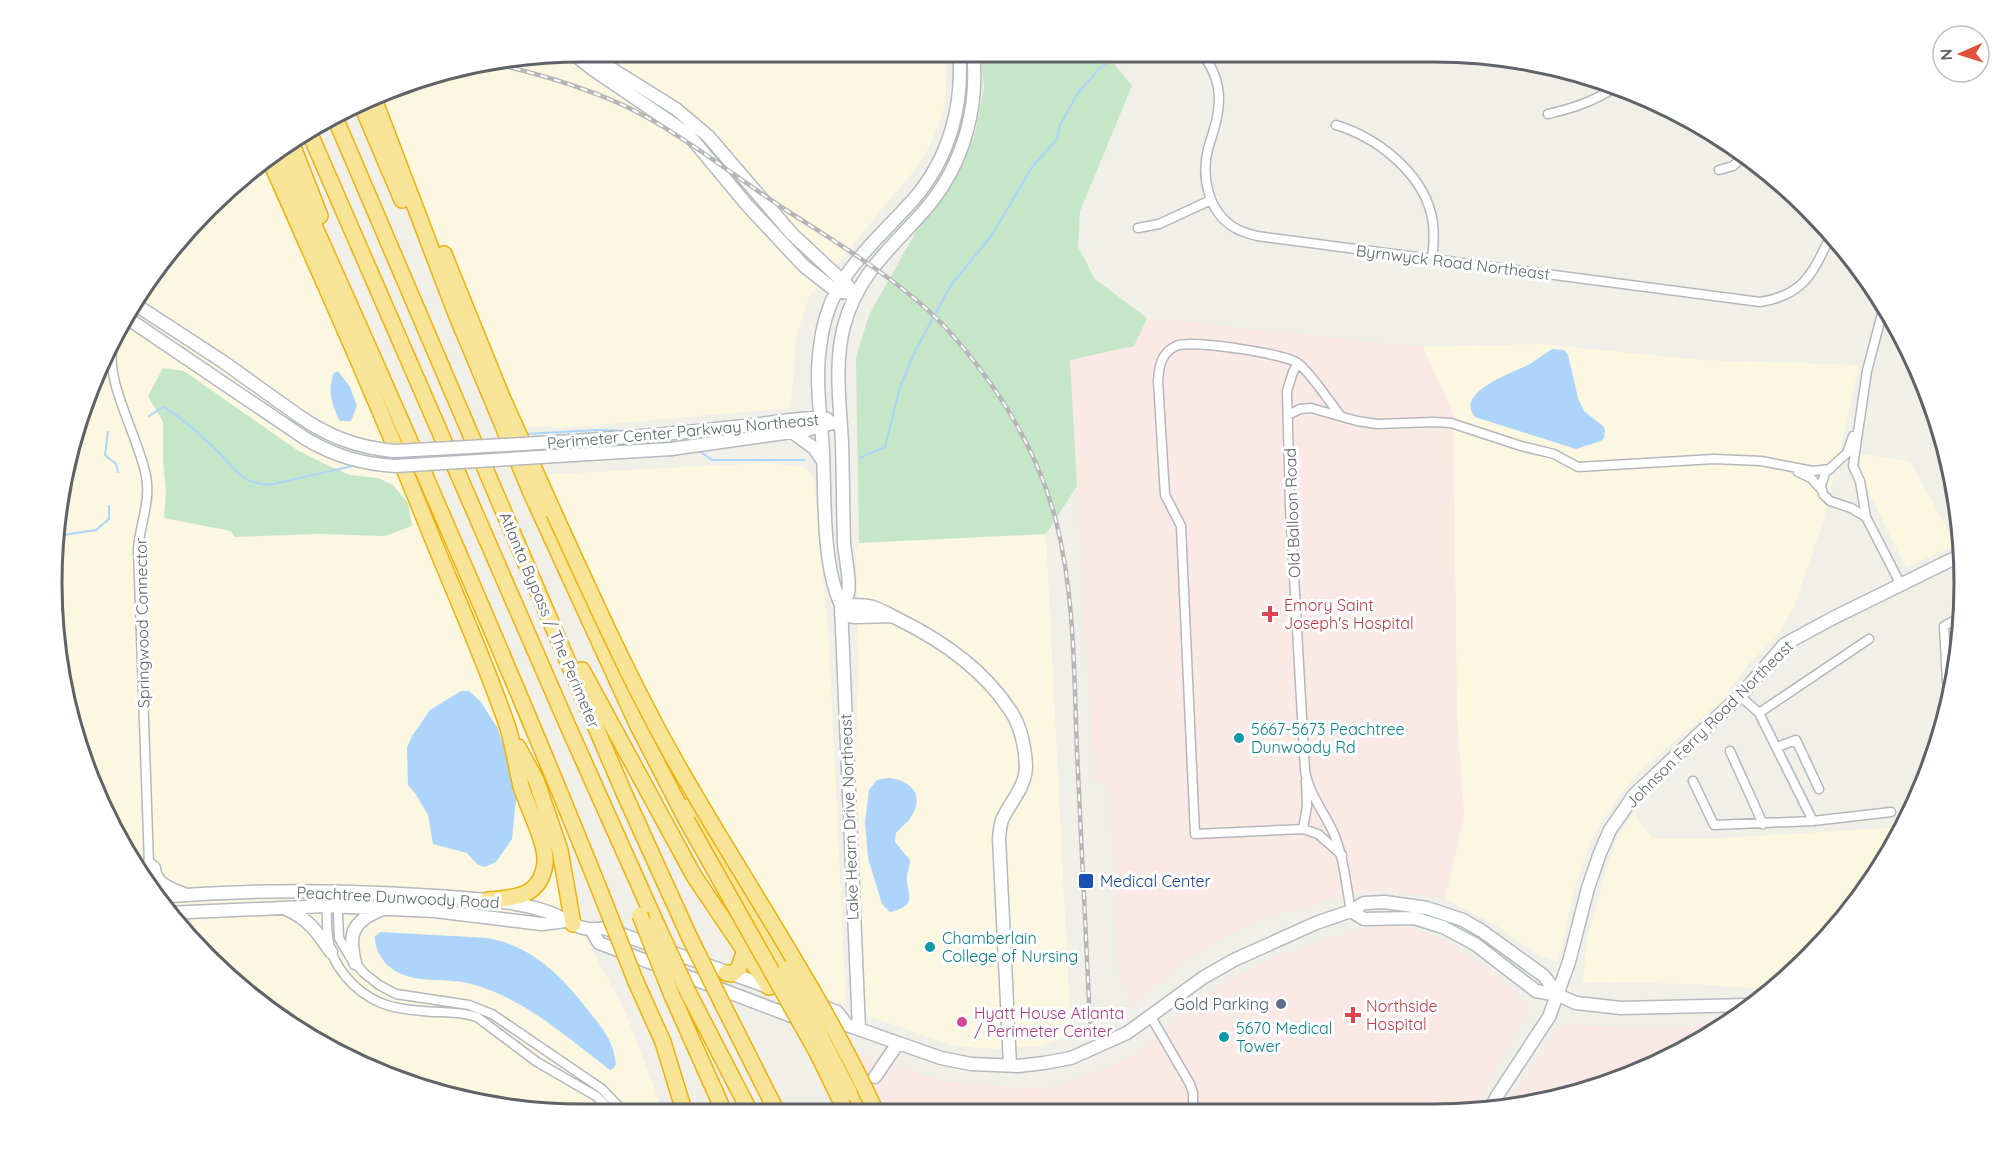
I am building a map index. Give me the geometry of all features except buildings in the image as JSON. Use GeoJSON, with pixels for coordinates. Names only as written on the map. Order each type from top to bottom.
{"type":"FeatureCollection","features":[{"type":"Feature","properties":{"kind":"highway"},"geometry":{"type":"LineString","coordinates":[[384,101],[464,306],[554,513],[640,696],[691,789],[796,961],[873,1104]]}},
{"type":"Feature","properties":{"kind":"highway"},"geometry":{"type":"LineString","coordinates":[[376,104],[493,404],[532,495],[638,726],[687,820],[818,1054],[842,1104]]}},
{"type":"Feature","properties":{"kind":"highway"},"geometry":{"type":"LineString","coordinates":[[364,110],[446,300],[456,314]]}},
{"type":"Feature","properties":{"kind":"highway","name":"Atlanta Bypass / The Perimeter"},"geometry":{"type":"LineString","coordinates":[[337,123],[638,824],[689,936],[773,1104]]}},
{"type":"Feature","properties":{"kind":"highway","name":"Atlanta Bypass / The Perimeter"},"geometry":{"type":"LineString","coordinates":[[312,138],[656,923],[688,992],[746,1104]]}},
{"type":"Feature","properties":{"kind":"highway"},"geometry":{"type":"LineString","coordinates":[[294,149],[350,290],[358,322]]}},
{"type":"Feature","properties":{"kind":"highway"},"geometry":{"type":"LineString","coordinates":[[283,156],[358,322],[547,761],[636,982],[663,1042],[686,1084],[693,1104]]}},
{"type":"Feature","properties":{"kind":"highway"},"geometry":{"type":"LineString","coordinates":[[272,165],[386,421],[509,731],[522,788],[546,861],[542,878],[533,890],[523,895],[488,900]]}},
{"type":"Feature","properties":{"kind":"highway"},"geometry":{"type":"LineString","coordinates":[[554,627],[573,651],[694,876],[769,987]]}},
{"type":"Feature","properties":{"kind":"highway"},"geometry":{"type":"LineString","coordinates":[[602,648],[683,800],[786,969],[854,1104]]}},
{"type":"Feature","properties":{"kind":"highway"},"geometry":{"type":"LineString","coordinates":[[509,731],[536,780],[560,850],[569,922]]}},
{"type":"Feature","properties":{"kind":"highway"},"geometry":{"type":"LineString","coordinates":[[636,877],[640,915],[671,993],[721,1104]]}},
{"type":"Feature","properties":{"kind":"highway"},"geometry":{"type":"LineString","coordinates":[[726,973],[732,974],[739,968],[745,949]]}},
{"type":"Feature","properties":{"kind":"highway"},"geometry":{"type":"LineString","coordinates":[[663,1042],[683,1104]]}},
{"type":"Feature","properties":{"kind":"main road"},"geometry":{"type":"LineString","coordinates":[[584,62],[688,134],[766,226],[804,266],[856,294]]}},
{"type":"Feature","properties":{"kind":"main road"},"geometry":{"type":"LineString","coordinates":[[602,62],[676,109],[708,136],[840,286]]}},
{"type":"Feature","properties":{"kind":"main road","name":"Lake Hearn Drive Northeast"},"geometry":{"type":"LineString","coordinates":[[853,1027],[841,610],[830,562],[821,422],[819,347],[825,322],[840,286],[867,248],[914,199],[943,153],[950,137],[958,102],[959,62]]}},
{"type":"Feature","properties":{"kind":"main road","name":"Lake Hearn Drive Northeast"},"geometry":{"type":"LineString","coordinates":[[841,610],[848,593],[840,421],[839,351],[844,325],[856,294],[878,260],[929,205],[954,164],[965,137],[971,113],[975,80],[974,62]]}},
{"type":"Feature","properties":{"kind":"main road","name":"Perimeter Center Parkway Northeast"},"geometry":{"type":"LineString","coordinates":[[140,307],[222,361],[299,416],[343,441],[369,448],[393,451],[792,426]]}},
{"type":"Feature","properties":{"kind":"main road","name":"Perimeter Center Parkway Northeast"},"geometry":{"type":"LineString","coordinates":[[132,321],[306,439],[331,453],[356,462],[395,466],[671,449],[792,426],[840,421]]}},
{"type":"Feature","properties":{"kind":"main road"},"geometry":{"type":"LineString","coordinates":[[792,426],[814,448],[823,461]]}},
{"type":"Feature","properties":{"kind":"main road","name":"Johnson Ferry Road Northeast"},"geometry":{"type":"LineString","coordinates":[[1495,1100],[1549,1017],[1569,962],[1588,888],[1610,830],[1635,794],[1740,696],[1785,644],[1953,559]]}},
{"type":"Feature","properties":{"kind":"main road"},"geometry":{"type":"LineString","coordinates":[[841,610],[856,617],[892,616],[946,645],[968,663],[1010,710],[1023,743],[1026,768],[1024,782],[1001,822],[999,838],[1010,1046],[1004,1065]]}},
{"type":"Feature","properties":{"kind":"main road"},"geometry":{"type":"LineString","coordinates":[[146,869],[149,864],[164,885],[188,895]]}},
{"type":"Feature","properties":{"kind":"main road","name":"Peachtree Dunwoody Road"},"geometry":{"type":"LineString","coordinates":[[166,896],[332,891],[488,900],[548,911],[592,931],[604,928],[837,1012],[853,1027],[941,1058],[972,1064],[1044,1063],[1071,1058],[1127,1034],[1204,977],[1234,960],[1316,923],[1351,911],[1364,903],[1403,903],[1446,913],[1482,931],[1544,975],[1558,995]]}},
{"type":"Feature","properties":{"kind":"main road","name":"Peachtree Dunwoody Road"},"geometry":{"type":"LineString","coordinates":[[179,912],[332,907],[435,910],[542,924],[569,922]]}},
{"type":"Feature","properties":{"kind":"main road"},"geometry":{"type":"LineString","coordinates":[[282,908],[307,920],[331,952]]}},
{"type":"Feature","properties":{"kind":"main road"},"geometry":{"type":"LineString","coordinates":[[355,963],[351,938],[354,929],[362,919],[382,909]]}},
{"type":"Feature","properties":{"kind":"main road","name":"Peachtree Dunwoody Road"},"geometry":{"type":"LineString","coordinates":[[592,931],[599,943],[736,996],[834,1032],[853,1027]]}},
{"type":"Feature","properties":{"kind":"main road"},"geometry":{"type":"LineString","coordinates":[[1558,995],[1576,1003],[1621,1008],[1738,1005]]}},
{"type":"Feature","properties":{"kind":"main road"},"geometry":{"type":"LineString","coordinates":[[875,1077],[898,1043]]}},
{"type":"Feature","properties":{"kind":"street","name":"Byrnwyck Road Northeast"},"geometry":{"type":"LineString","coordinates":[[1208,62],[1218,84],[1219,100],[1205,170],[1206,184],[1211,200],[1224,220],[1236,229],[1257,236],[1760,302],[1773,300],[1803,285],[1827,243]]}},
{"type":"Feature","properties":{"kind":"street"},"geometry":{"type":"LineString","coordinates":[[1548,114],[1581,106],[1608,92]]}},
{"type":"Feature","properties":{"kind":"street"},"geometry":{"type":"LineString","coordinates":[[1336,125],[1360,134],[1376,144],[1396,160],[1422,190],[1432,214],[1434,229],[1432,259]]}},
{"type":"Feature","properties":{"kind":"street"},"geometry":{"type":"LineString","coordinates":[[1719,170],[1733,166],[1738,161]]}},
{"type":"Feature","properties":{"kind":"street"},"geometry":{"type":"LineString","coordinates":[[1138,228],[1159,224],[1211,200]]}},
{"type":"Feature","properties":{"kind":"street"},"geometry":{"type":"LineString","coordinates":[[1881,317],[1873,343],[1859,421],[1854,469],[1860,481],[1866,517],[1900,585]]}},
{"type":"Feature","properties":{"kind":"street"},"geometry":{"type":"LineString","coordinates":[[1340,415],[1298,363],[1284,357],[1209,344],[1180,344],[1174,346],[1159,364],[1165,495],[1181,526],[1195,834],[1303,830],[1318,834],[1342,855]]}},
{"type":"Feature","properties":{"kind":"street","name":"Springwood Connector"},"geometry":{"type":"LineString","coordinates":[[112,359],[112,374],[142,463],[147,486],[138,558],[149,864]]}},
{"type":"Feature","properties":{"kind":"street","name":"Old Balloon Road"},"geometry":{"type":"LineString","coordinates":[[1298,363],[1287,391],[1290,506],[1306,775],[1342,855],[1351,911]]}},
{"type":"Feature","properties":{"kind":"street"},"geometry":{"type":"LineString","coordinates":[[1288,415],[1300,409],[1311,408],[1377,424],[1452,423],[1521,446],[1554,454],[1578,467],[1714,459],[1761,461],[1813,471],[1845,466],[1854,469]]}},
{"type":"Feature","properties":{"kind":"street"},"geometry":{"type":"LineString","coordinates":[[1822,490],[1823,478],[1847,453],[1859,421]]}},
{"type":"Feature","properties":{"kind":"street"},"geometry":{"type":"LineString","coordinates":[[1784,466],[1811,478],[1830,501],[1851,508],[1866,517]]}},
{"type":"Feature","properties":{"kind":"street"},"geometry":{"type":"LineString","coordinates":[[1946,667],[1944,626],[1952,622]]}},
{"type":"Feature","properties":{"kind":"street"},"geometry":{"type":"LineString","coordinates":[[1759,713],[1869,639]]}},
{"type":"Feature","properties":{"kind":"street"},"geometry":{"type":"LineString","coordinates":[[1740,696],[1759,713],[1813,821]]}},
{"type":"Feature","properties":{"kind":"street"},"geometry":{"type":"LineString","coordinates":[[1777,747],[1796,740],[1820,789]]}},
{"type":"Feature","properties":{"kind":"street"},"geometry":{"type":"LineString","coordinates":[[1730,751],[1763,824]]}},
{"type":"Feature","properties":{"kind":"street"},"geometry":{"type":"LineString","coordinates":[[1303,830],[1307,806],[1306,775]]}},
{"type":"Feature","properties":{"kind":"street"},"geometry":{"type":"LineString","coordinates":[[1692,781],[1714,825],[1813,821],[1891,812]]}},
{"type":"Feature","properties":{"kind":"street"},"geometry":{"type":"LineString","coordinates":[[332,891],[328,939],[331,952],[344,975],[372,998],[392,1007],[477,1017],[542,1066],[596,1096],[604,1104]]}},
{"type":"Feature","properties":{"kind":"street"},"geometry":{"type":"LineString","coordinates":[[332,907],[339,938],[355,963],[379,985],[396,994],[469,1005],[492,1014],[602,1089],[616,1104]]}},
{"type":"Feature","properties":{"kind":"street"},"geometry":{"type":"LineString","coordinates":[[1151,1017],[1190,1084],[1193,1104]]}},
{"type":"Feature","properties":{"kind":"shaded area"},"geometry":{"type":"Polygon","coordinates":[[[946,62],[946,102],[931,144],[916,168],[809,297],[796,338],[791,408],[573,427],[504,427],[372,106],[448,79],[515,66],[549,63],[946,62]]]}},
{"type":"Feature","properties":{"kind":"shaded area"},"geometry":{"type":"Polygon","coordinates":[[[279,159],[454,544],[538,772],[573,905],[587,923],[584,935],[625,1011],[660,1104],[583,1104],[515,1100],[448,1087],[383,1065],[322,1035],[293,1017],[239,975],[214,952],[191,927],[149,873],[115,814],[101,783],[79,718],[66,651],[63,617],[63,549],[66,515],[79,448],[101,383],[115,352],[149,293],[191,239],[214,214],[279,159]]]}},
{"type":"Feature","properties":{"kind":"shaded area","name":"Emory Saint Joseph's Hospital"},"geometry":{"type":"Polygon","coordinates":[[[1147,318],[1423,347],[1453,413],[1457,718],[1464,816],[1445,899],[1392,890],[1359,892],[1268,917],[1216,942],[1181,964],[1132,1004],[1119,974],[1109,790],[1094,779],[1070,360],[1134,346],[1147,318]]]}},
{"type":"Feature","properties":{"kind":"shaded area"},"geometry":{"type":"Polygon","coordinates":[[[1539,344],[1702,360],[1859,365],[1824,520],[1793,610],[1776,637],[1750,663],[1720,702],[1639,772],[1616,800],[1593,836],[1576,883],[1558,962],[1538,955],[1497,926],[1445,899],[1464,816],[1457,718],[1453,413],[1423,347],[1539,344]]]}},
{"type":"Feature","properties":{"kind":"shaded area"},"geometry":{"type":"Polygon","coordinates":[[[1861,454],[1910,461],[1951,536],[1952,547],[1906,568],[1869,492],[1860,467],[1861,454]]]}},
{"type":"Feature","properties":{"kind":"shaded area"},"geometry":{"type":"Polygon","coordinates":[[[765,463],[805,467],[814,478],[829,643],[846,1004],[786,990],[687,804],[535,475],[765,463]]]}},
{"type":"Feature","properties":{"kind":"shaded area"},"geometry":{"type":"Polygon","coordinates":[[[1046,534],[1071,1036],[1040,1046],[994,1049],[951,1045],[866,1015],[859,891],[856,758],[858,674],[856,552],[859,543],[1046,534]]]}},
{"type":"Feature","properties":{"kind":"shaded area"},"geometry":{"type":"Polygon","coordinates":[[[1634,812],[1652,838],[1707,839],[1893,828],[1866,873],[1824,927],[1801,952],[1760,988],[1690,984],[1583,982],[1586,945],[1607,866],[1617,838],[1634,812]]]}},
{"type":"Feature","properties":{"kind":"shaded area","name":"Northside Hospital"},"geometry":{"type":"Polygon","coordinates":[[[1376,925],[1413,928],[1445,941],[1508,985],[1529,1009],[1478,1102],[1432,1104],[831,1104],[799,1030],[855,1052],[941,1080],[1021,1089],[1051,1087],[1106,1068],[1142,1050],[1171,1022],[1211,991],[1270,959],[1326,939],[1376,925]]]}},
{"type":"Feature","properties":{"kind":"shaded area"},"geometry":{"type":"Polygon","coordinates":[[[1712,1023],[1663,1051],[1632,1065],[1567,1087],[1509,1098],[1561,1026],[1568,1024],[1627,1028],[1677,1028],[1712,1023]]]}},
{"type":"Feature","properties":{"kind":"green space"},"geometry":{"type":"Polygon","coordinates":[[[981,62],[1113,62],[1132,86],[1080,211],[1078,247],[1095,279],[1147,318],[1134,346],[1070,360],[1077,486],[1046,534],[859,543],[856,358],[869,315],[917,230],[974,138],[984,87],[981,62]]]}},
{"type":"Feature","properties":{"kind":"green space"},"geometry":{"type":"Polygon","coordinates":[[[163,368],[184,371],[297,450],[350,475],[378,478],[393,485],[408,503],[412,526],[385,536],[319,534],[234,537],[231,531],[164,518],[166,493],[163,422],[148,396],[163,368]]]}},
{"type":"Feature","properties":{"kind":"water"},"geometry":{"type":"Polygon","coordinates":[[[1552,349],[1564,350],[1568,355],[1578,398],[1584,411],[1605,430],[1601,441],[1576,449],[1475,417],[1471,408],[1472,399],[1478,392],[1552,349]]]}},
{"type":"Feature","properties":{"kind":"water"},"geometry":{"type":"Polygon","coordinates":[[[338,371],[350,387],[357,406],[351,421],[340,421],[333,404],[332,379],[334,373],[338,371]]]}},
{"type":"Feature","properties":{"kind":"water"},"geometry":{"type":"Polygon","coordinates":[[[461,691],[469,691],[481,702],[498,729],[510,765],[516,799],[512,839],[496,862],[485,867],[478,865],[467,853],[433,844],[428,815],[408,785],[407,748],[412,736],[430,710],[461,691]]]}},
{"type":"Feature","properties":{"kind":"water"},"geometry":{"type":"Polygon","coordinates":[[[897,779],[910,786],[916,797],[914,812],[896,833],[895,842],[910,860],[907,875],[908,902],[900,909],[890,912],[882,904],[868,858],[865,822],[869,790],[877,780],[897,779]]]}},
{"type":"Feature","properties":{"kind":"water"},"geometry":{"type":"Polygon","coordinates":[[[381,932],[488,938],[504,942],[531,955],[567,985],[602,1028],[615,1055],[614,1068],[610,1070],[546,1021],[494,992],[456,981],[417,978],[399,973],[385,962],[378,952],[375,936],[381,932]]]}},
{"type":"Feature","properties":{"kind":"waterway"},"geometry":{"type":"LineString","coordinates":[[860,458],[885,447],[900,387],[915,351],[951,285],[992,235],[1032,167],[1057,139],[1060,125],[1078,93],[1108,62]]}},
{"type":"Feature","properties":{"kind":"waterway"},"geometry":{"type":"LineString","coordinates":[[149,416],[163,407],[187,423],[243,477],[257,483],[269,485],[357,465]]}},
{"type":"Feature","properties":{"kind":"waterway"},"geometry":{"type":"LineString","coordinates":[[526,434],[597,430],[631,431]]}},
{"type":"Feature","properties":{"kind":"waterway"},"geometry":{"type":"LineString","coordinates":[[108,432],[105,455],[116,464],[118,472]]}},
{"type":"Feature","properties":{"kind":"waterway"},"geometry":{"type":"LineString","coordinates":[[698,450],[712,460],[804,460]]}},
{"type":"Feature","properties":{"kind":"waterway"},"geometry":{"type":"LineString","coordinates":[[376,459],[388,455]]}},
{"type":"Feature","properties":{"kind":"waterway"},"geometry":{"type":"LineString","coordinates":[[64,535],[96,530],[109,519],[109,506]]}},
{"type":"Feature","properties":{"kind":"railway"},"geometry":{"type":"LineString","coordinates":[[508,67],[610,99],[686,141],[868,263],[909,294],[928,310],[964,348],[998,394],[1026,442],[1048,494],[1056,521],[1067,578],[1074,665],[1090,1022]]}},
{"type":"Feature","properties":{"kind":"place","name":"Emory Saint Joseph's Hospital"},"geometry":{"type":"Point","coordinates":[1270,614]}},
{"type":"Feature","properties":{"kind":"place","name":"5667-5673 Peachtree Dunwoody Rd"},"geometry":{"type":"Point","coordinates":[1239,738]}},
{"type":"Feature","properties":{"kind":"place","name":"Medical Center"},"geometry":{"type":"Point","coordinates":[1086,881]}},
{"type":"Feature","properties":{"kind":"place","name":"Chamberlain College of Nursing"},"geometry":{"type":"Point","coordinates":[930,947]}},
{"type":"Feature","properties":{"kind":"place","name":"Gold Parking"},"geometry":{"type":"Point","coordinates":[1281,1004]}},
{"type":"Feature","properties":{"kind":"place","name":"Northside Hospital"},"geometry":{"type":"Point","coordinates":[1353,1015]}},
{"type":"Feature","properties":{"kind":"place","name":"Hyatt House Atlanta / Perimeter Center"},"geometry":{"type":"Point","coordinates":[962,1022]}},
{"type":"Feature","properties":{"kind":"place","name":"5670 Medical Tower"},"geometry":{"type":"Point","coordinates":[1224,1037]}}]}
